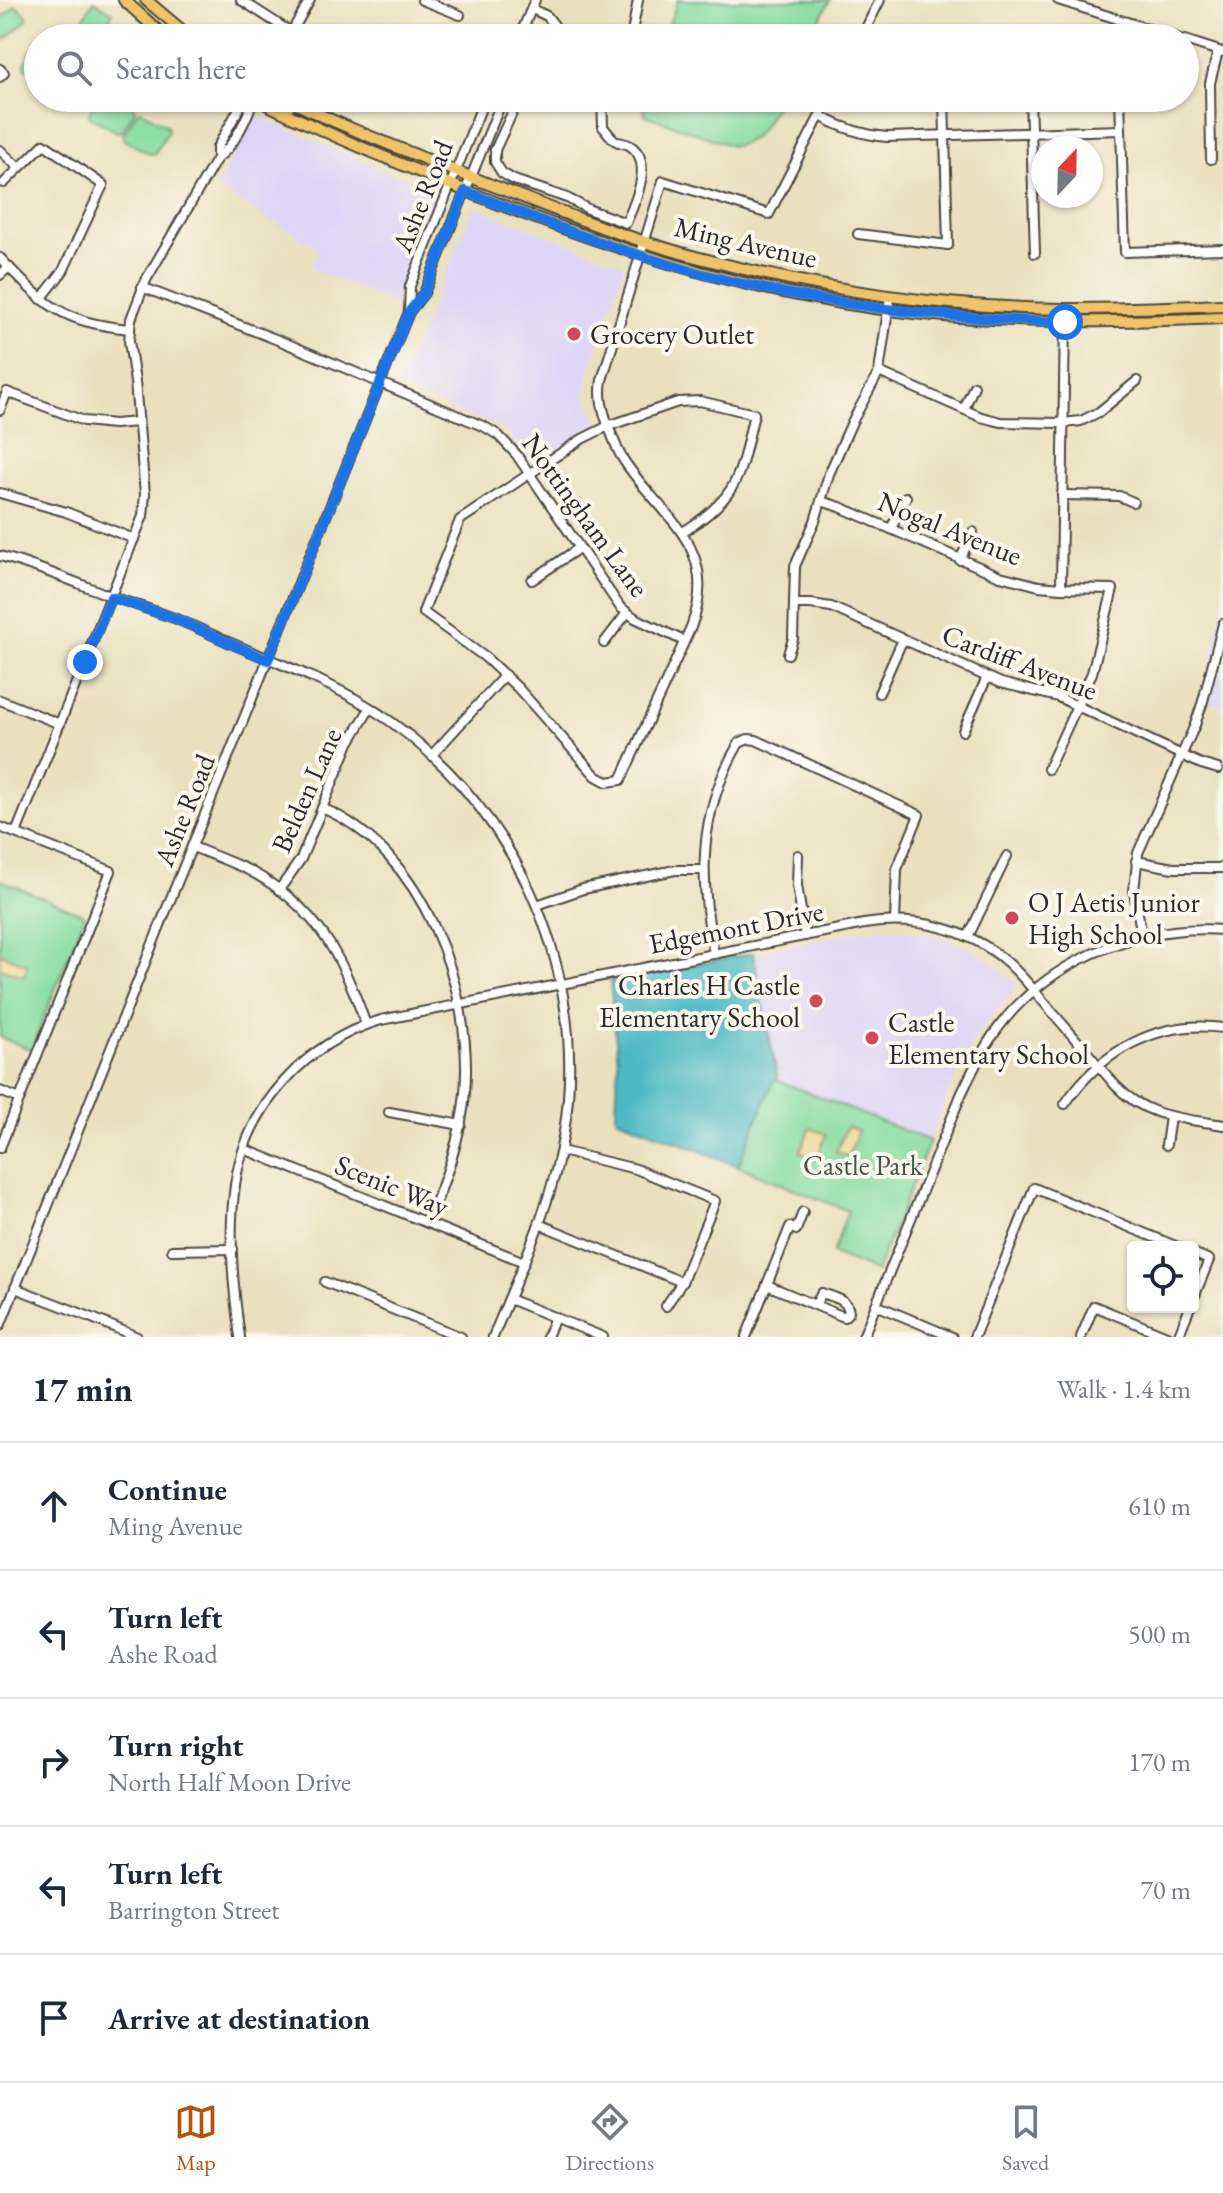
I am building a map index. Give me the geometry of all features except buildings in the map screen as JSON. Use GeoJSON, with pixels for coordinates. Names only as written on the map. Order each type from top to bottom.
{"type":"FeatureCollection","features":[{"type":"Feature","properties":{"kind":"main road"},"geometry":{"type":"LineString","coordinates":[[124,0],[151,24]]}},
{"type":"Feature","properties":{"kind":"main road"},"geometry":{"type":"LineString","coordinates":[[146,0],[174,24]]}},
{"type":"Feature","properties":{"kind":"main road","name":"Ming Avenue"},"geometry":{"type":"LineString","coordinates":[[282,112],[329,135],[567,231],[641,256],[753,286],[889,310],[966,318],[1065,322],[1223,318]]}},
{"type":"Feature","properties":{"kind":"main road","name":"Ming Avenue"},"geometry":{"type":"LineString","coordinates":[[312,112],[571,217],[645,242],[818,285],[970,304],[1065,309],[1223,305]]}},
{"type":"Feature","properties":{"kind":"street"},"geometry":{"type":"LineString","coordinates":[[241,0],[276,24]]}},
{"type":"Feature","properties":{"kind":"street"},"geometry":{"type":"LineString","coordinates":[[299,24],[310,0]]}},
{"type":"Feature","properties":{"kind":"street"},"geometry":{"type":"LineString","coordinates":[[422,0],[460,15]]}},
{"type":"Feature","properties":{"kind":"street"},"geometry":{"type":"LineString","coordinates":[[634,24],[638,0]]}},
{"type":"Feature","properties":{"kind":"street"},"geometry":{"type":"LineString","coordinates":[[868,24],[880,0]]}},
{"type":"Feature","properties":{"kind":"street"},"geometry":{"type":"LineString","coordinates":[[1058,0],[1133,24]]}},
{"type":"Feature","properties":{"kind":"street"},"geometry":{"type":"LineString","coordinates":[[525,24],[533,4],[553,24]]}},
{"type":"Feature","properties":{"kind":"street"},"geometry":{"type":"LineString","coordinates":[[1199,45],[1221,52],[1212,71],[1209,94],[1211,159]]}},
{"type":"Feature","properties":{"kind":"street"},"geometry":{"type":"LineString","coordinates":[[0,69],[4,73],[0,77]]}},
{"type":"Feature","properties":{"kind":"street"},"geometry":{"type":"LineString","coordinates":[[16,833],[143,516],[145,494],[130,329],[135,305],[142,287],[217,158],[217,148],[237,112]]}},
{"type":"Feature","properties":{"kind":"street","name":"Ashe Road"},"geometry":{"type":"LineString","coordinates":[[409,312],[410,286],[479,112]]}},
{"type":"Feature","properties":{"kind":"street","name":"Ashe Road"},"geometry":{"type":"LineString","coordinates":[[0,1326],[409,312],[424,293],[497,112]]}},
{"type":"Feature","properties":{"kind":"street"},"geometry":{"type":"LineString","coordinates":[[513,112],[495,150],[495,162],[502,173],[626,223],[641,180],[641,159],[631,145],[616,141],[603,127],[602,112]]}},
{"type":"Feature","properties":{"kind":"street"},"geometry":{"type":"LineString","coordinates":[[683,532],[714,511],[730,492],[741,469],[754,414],[700,401],[678,402],[608,426],[582,439],[460,520],[423,612],[505,675],[600,780],[611,783],[621,780],[684,641],[697,608],[699,583],[694,556],[683,532],[622,458],[608,426],[601,399],[602,380],[663,181],[769,214],[822,112]]}},
{"type":"Feature","properties":{"kind":"street"},"geometry":{"type":"LineString","coordinates":[[858,234],[948,245],[944,112]]}},
{"type":"Feature","properties":{"kind":"street"},"geometry":{"type":"LineString","coordinates":[[1030,112],[1035,253]]}},
{"type":"Feature","properties":{"kind":"street"},"geometry":{"type":"LineString","coordinates":[[1120,112],[1125,252],[1223,249]]}},
{"type":"Feature","properties":{"kind":"street"},"geometry":{"type":"LineString","coordinates":[[820,116],[847,130],[874,136],[1121,130]]}},
{"type":"Feature","properties":{"kind":"street"},"geometry":{"type":"LineString","coordinates":[[4,183],[44,144],[103,185],[63,271],[41,299]]}},
{"type":"Feature","properties":{"kind":"street"},"geometry":{"type":"LineString","coordinates":[[0,150],[19,168]]}},
{"type":"Feature","properties":{"kind":"street"},"geometry":{"type":"LineString","coordinates":[[0,258],[41,299],[77,319],[130,329]]}},
{"type":"Feature","properties":{"kind":"street"},"geometry":{"type":"LineString","coordinates":[[0,275],[9,267]]}},
{"type":"Feature","properties":{"kind":"street","name":"Nottingham Lane"},"geometry":{"type":"LineString","coordinates":[[142,287],[485,427],[508,444],[612,597],[627,613],[684,641]]}},
{"type":"Feature","properties":{"kind":"street"},"geometry":{"type":"LineString","coordinates":[[788,654],[793,639],[795,566],[815,521],[829,474],[879,372],[890,296]]}},
{"type":"Feature","properties":{"kind":"street"},"geometry":{"type":"LineString","coordinates":[[1061,588],[1065,309]]}},
{"type":"Feature","properties":{"kind":"street"},"geometry":{"type":"LineString","coordinates":[[879,372],[1001,422],[1063,423],[1090,417],[1137,381]]}},
{"type":"Feature","properties":{"kind":"street"},"geometry":{"type":"LineString","coordinates":[[964,409],[974,386]]}},
{"type":"Feature","properties":{"kind":"street"},"geometry":{"type":"LineString","coordinates":[[0,410],[7,392],[84,421],[114,424],[138,422]]}},
{"type":"Feature","properties":{"kind":"street"},"geometry":{"type":"LineString","coordinates":[[0,493],[66,512],[134,539]]}},
{"type":"Feature","properties":{"kind":"street"},"geometry":{"type":"LineString","coordinates":[[1062,495],[1119,496],[1133,502]]}},
{"type":"Feature","properties":{"kind":"street"},"geometry":{"type":"LineString","coordinates":[[891,529],[906,497]]}},
{"type":"Feature","properties":{"kind":"street","name":"Nogal Avenue"},"geometry":{"type":"LineString","coordinates":[[821,501],[1000,576],[1061,588],[1113,589],[1092,673],[1077,706]]}},
{"type":"Feature","properties":{"kind":"street"},"geometry":{"type":"LineString","coordinates":[[960,560],[973,532]]}},
{"type":"Feature","properties":{"kind":"street"},"geometry":{"type":"LineString","coordinates":[[532,580],[579,548]]}},
{"type":"Feature","properties":{"kind":"street"},"geometry":{"type":"LineString","coordinates":[[0,556],[174,618],[331,686],[370,708],[432,755],[473,797],[491,821],[521,871],[554,953],[570,1061],[568,1105],[554,1180],[493,1337]]}},
{"type":"Feature","properties":{"kind":"street","name":"Cardiff Avenue"},"geometry":{"type":"LineString","coordinates":[[794,604],[831,607],[987,677],[1010,686],[1058,697],[1218,769]]}},
{"type":"Feature","properties":{"kind":"street"},"geometry":{"type":"LineString","coordinates":[[604,643],[627,613]]}},
{"type":"Feature","properties":{"kind":"street"},"geometry":{"type":"LineString","coordinates":[[1142,936],[1134,891],[1136,861],[1203,701],[1223,624]]}},
{"type":"Feature","properties":{"kind":"street"},"geometry":{"type":"LineString","coordinates":[[879,693],[903,639]]}},
{"type":"Feature","properties":{"kind":"street"},"geometry":{"type":"LineString","coordinates":[[432,755],[505,675]]}},
{"type":"Feature","properties":{"kind":"street"},"geometry":{"type":"LineString","coordinates":[[963,731],[987,677]]}},
{"type":"Feature","properties":{"kind":"street"},"geometry":{"type":"LineString","coordinates":[[0,700],[60,724]]}},
{"type":"Feature","properties":{"kind":"street"},"geometry":{"type":"LineString","coordinates":[[1048,769],[1077,706]]}},
{"type":"Feature","properties":{"kind":"street","name":"Belden Lane"},"geometry":{"type":"LineString","coordinates":[[279,890],[301,859],[349,743],[370,708]]}},
{"type":"Feature","properties":{"kind":"street"},"geometry":{"type":"LineString","coordinates":[[714,954],[703,870],[708,822],[719,786],[743,739],[752,739],[919,815],[897,869],[895,921]]}},
{"type":"Feature","properties":{"kind":"street"},"geometry":{"type":"LineString","coordinates":[[322,808],[363,831],[407,881],[440,939],[460,1004],[466,1049],[461,1125],[428,1223]]}},
{"type":"Feature","properties":{"kind":"street"},"geometry":{"type":"LineString","coordinates":[[0,827],[111,871],[0,1148]]}},
{"type":"Feature","properties":{"kind":"street"},"geometry":{"type":"LineString","coordinates":[[193,847],[251,872],[279,890],[313,921],[336,952],[353,986],[366,1025]]}},
{"type":"Feature","properties":{"kind":"street"},"geometry":{"type":"LineString","coordinates":[[798,855],[797,885],[805,936]]}},
{"type":"Feature","properties":{"kind":"street"},"geometry":{"type":"LineString","coordinates":[[968,937],[1007,856]]}},
{"type":"Feature","properties":{"kind":"street"},"geometry":{"type":"LineString","coordinates":[[1136,861],[1173,868],[1223,868]]}},
{"type":"Feature","properties":{"kind":"street"},"geometry":{"type":"LineString","coordinates":[[537,905],[583,889],[675,870],[703,870]]}},
{"type":"Feature","properties":{"kind":"street","name":"Edgemont Drive"},"geometry":{"type":"LineString","coordinates":[[240,1337],[233,1249],[235,1184],[244,1149],[259,1115],[293,1071],[335,1039],[366,1025],[460,1004],[876,922],[938,926],[984,945],[1007,962],[1116,1086],[1134,1102],[1170,1117],[1223,1125]]}},
{"type":"Feature","properties":{"kind":"street"},"geometry":{"type":"LineString","coordinates":[[863,1337],[961,1095],[975,1065],[1003,1022],[1034,991],[1106,947],[1142,936],[1190,929],[1223,930]]}},
{"type":"Feature","properties":{"kind":"street"},"geometry":{"type":"LineString","coordinates":[[1065,1104],[1098,1065],[1127,1045],[1157,1033],[1187,1027],[1223,1028]]}},
{"type":"Feature","properties":{"kind":"street"},"geometry":{"type":"LineString","coordinates":[[0,1091],[20,1099]]}},
{"type":"Feature","properties":{"kind":"street"},"geometry":{"type":"LineString","coordinates":[[389,1112],[461,1125]]}},
{"type":"Feature","properties":{"kind":"street"},"geometry":{"type":"LineString","coordinates":[[1166,1145],[1170,1117]]}},
{"type":"Feature","properties":{"kind":"street","name":"Scenic Way"},"geometry":{"type":"LineString","coordinates":[[244,1149],[524,1262]]}},
{"type":"Feature","properties":{"kind":"street"},"geometry":{"type":"LineString","coordinates":[[561,1151],[636,1169],[715,1201],[682,1282],[666,1306]]}},
{"type":"Feature","properties":{"kind":"street"},"geometry":{"type":"LineString","coordinates":[[974,1337],[1034,1188],[1163,1241]]}},
{"type":"Feature","properties":{"kind":"street"},"geometry":{"type":"LineString","coordinates":[[746,1337],[790,1227],[796,1230],[803,1212]]}},
{"type":"Feature","properties":{"kind":"street"},"geometry":{"type":"LineString","coordinates":[[539,1224],[682,1282]]}},
{"type":"Feature","properties":{"kind":"street"},"geometry":{"type":"LineString","coordinates":[[172,1250],[233,1249]]}},
{"type":"Feature","properties":{"kind":"street"},"geometry":{"type":"LineString","coordinates":[[1199,1256],[1209,1260],[1199,1285]]}},
{"type":"Feature","properties":{"kind":"street"},"geometry":{"type":"LineString","coordinates":[[325,1282],[461,1337]]}},
{"type":"Feature","properties":{"kind":"street"},"geometry":{"type":"LineString","coordinates":[[767,1285],[815,1305]]}},
{"type":"Feature","properties":{"kind":"street"},"geometry":{"type":"LineString","coordinates":[[15,1288],[137,1337]]}},
{"type":"Feature","properties":{"kind":"street"},"geometry":{"type":"LineString","coordinates":[[509,1299],[603,1337]]}},
{"type":"Feature","properties":{"kind":"street"},"geometry":{"type":"LineString","coordinates":[[876,1305],[952,1337]]}},
{"type":"Feature","properties":{"kind":"street"},"geometry":{"type":"LineString","coordinates":[[1081,1337],[1094,1306],[1169,1337]]}},
{"type":"Feature","properties":{"kind":"street"},"geometry":{"type":"LineString","coordinates":[[1178,1337],[1188,1313]]}},
{"type":"Feature","properties":{"kind":"street"},"geometry":{"type":"LineString","coordinates":[[547,1337],[555,1317]]}},
{"type":"Feature","properties":{"kind":"shaded area"},"geometry":{"type":"Polygon","coordinates":[[[257,116],[435,191],[394,303],[311,269],[319,249],[215,187],[257,116]]]}},
{"type":"Feature","properties":{"kind":"shaded area"},"geometry":{"type":"Polygon","coordinates":[[[474,207],[625,265],[589,372],[586,396],[598,423],[532,467],[506,430],[397,387],[474,207]]]}},
{"type":"Feature","properties":{"kind":"shaded area"},"geometry":{"type":"Polygon","coordinates":[[[1223,604],[1223,705],[1203,701],[1223,604]]]}},
{"type":"Feature","properties":{"kind":"shaded area","name":"Castle Elementary School"},"geometry":{"type":"Polygon","coordinates":[[[880,928],[934,935],[960,944],[989,960],[1015,983],[1014,991],[989,1019],[968,1050],[930,1141],[778,1080],[753,953],[880,928]]]}},
{"type":"Feature","properties":{"kind":"green space"},"geometry":{"type":"Polygon","coordinates":[[[678,0],[830,0],[817,24],[669,24],[678,0]]]}},
{"type":"Feature","properties":{"kind":"green space"},"geometry":{"type":"Polygon","coordinates":[[[94,1],[113,12],[106,24],[80,24],[94,1]]]}},
{"type":"Feature","properties":{"kind":"green space"},"geometry":{"type":"Polygon","coordinates":[[[16,6],[27,16],[27,20],[6,39],[0,35],[0,19],[16,6]]]}},
{"type":"Feature","properties":{"kind":"green space"},"geometry":{"type":"Polygon","coordinates":[[[90,112],[134,112],[122,131],[117,132],[89,116],[90,112]]]}},
{"type":"Feature","properties":{"kind":"green space"},"geometry":{"type":"Polygon","coordinates":[[[137,112],[144,112],[167,126],[168,131],[155,153],[150,154],[124,140],[123,135],[137,112]]]}},
{"type":"Feature","properties":{"kind":"green space"},"geometry":{"type":"Polygon","coordinates":[[[644,112],[771,112],[755,135],[732,146],[645,115],[644,112]]]}},
{"type":"Feature","properties":{"kind":"green space"},"geometry":{"type":"Polygon","coordinates":[[[0,880],[85,915],[31,1050],[0,1037],[0,880]]]}},
{"type":"Feature","properties":{"kind":"green space","name":"Castle Park"},"geometry":{"type":"Polygon","coordinates":[[[774,1079],[930,1141],[876,1272],[832,1254],[848,1211],[738,1166],[774,1079]]]}},
{"type":"Feature","properties":{"kind":"sand"},"geometry":{"type":"Polygon","coordinates":[[[0,953],[28,965],[24,976],[0,968],[0,953]]]}},
{"type":"Feature","properties":{"kind":"sand"},"geometry":{"type":"Polygon","coordinates":[[[847,1126],[858,1131],[848,1156],[836,1152],[847,1126]]]}},
{"type":"Feature","properties":{"kind":"sand"},"geometry":{"type":"Polygon","coordinates":[[[810,1128],[826,1134],[817,1159],[800,1152],[810,1128]]]}},
{"type":"Feature","properties":{"kind":"water"},"geometry":{"type":"Polygon","coordinates":[[[753,953],[778,1080],[774,1080],[738,1166],[616,1118],[618,1063],[610,981],[753,953]]]}},
{"type":"Feature","properties":{"kind":"place","name":"Grocery Outlet"},"geometry":{"type":"Point","coordinates":[574,334]}},
{"type":"Feature","properties":{"kind":"place","name":"O J Aetis Junior High School"},"geometry":{"type":"Point","coordinates":[1012,918]}},
{"type":"Feature","properties":{"kind":"place","name":"Charles H Castle Elementary School"},"geometry":{"type":"Point","coordinates":[816,1001]}},
{"type":"Feature","properties":{"kind":"place","name":"Castle Elementary School"},"geometry":{"type":"Point","coordinates":[872,1038]}},
{"type":"Feature","properties":{"kind":"route"},"geometry":{"type":"LineString","coordinates":[[85,662],[111,597],[174,618],[268,660],[409,312],[424,293],[465,191],[616,248],[741,283],[889,310],[966,318],[1065,322]]}}]}
